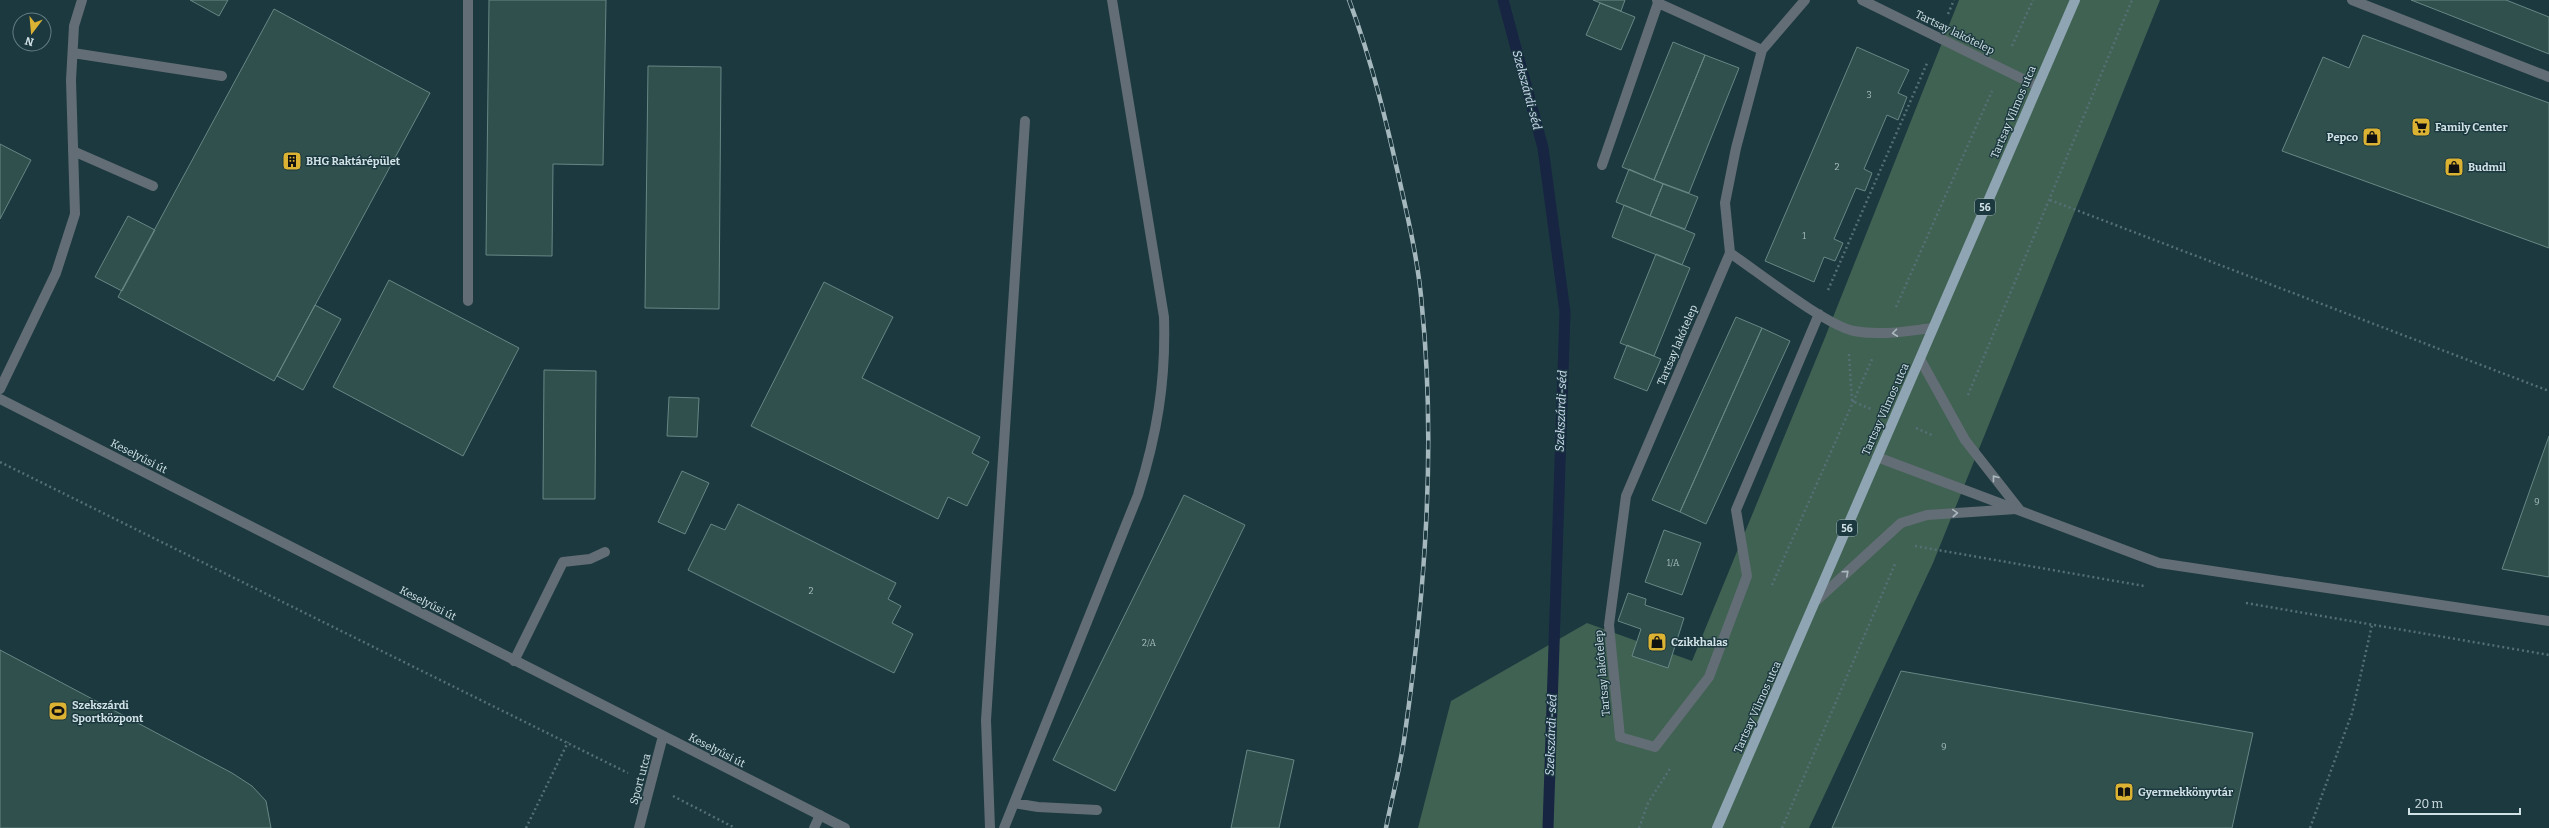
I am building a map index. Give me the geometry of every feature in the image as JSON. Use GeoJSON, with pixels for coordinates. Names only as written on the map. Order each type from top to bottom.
{"type":"FeatureCollection","features":[{"type":"Feature","properties":{"kind":"main road","name":"Tartsay Vilmos utca"},"geometry":{"type":"LineString","coordinates":[[1717,828],[1817,600],[2037,86],[2076,0]]}},
{"type":"Feature","properties":{"kind":"street"},"geometry":{"type":"LineString","coordinates":[[0,389],[56,273],[75,214],[71,80],[74,26],[82,0]]}},
{"type":"Feature","properties":{"kind":"street"},"geometry":{"type":"LineString","coordinates":[[468,0],[468,301]]}},
{"type":"Feature","properties":{"kind":"street"},"geometry":{"type":"LineString","coordinates":[[1004,828],[1138,495],[1151,452],[1165,369],[1164,317],[1112,0]]}},
{"type":"Feature","properties":{"kind":"street","name":"Tartsay lakótelep"},"geometry":{"type":"LineString","coordinates":[[1805,0],[1762,50],[1736,148],[1725,203],[1730,253],[1626,496],[1609,625],[1620,737],[1655,747],[1709,677],[1747,576],[1736,510],[1819,314]]}},
{"type":"Feature","properties":{"kind":"street","name":"Tartsay lakótelep"},"geometry":{"type":"LineString","coordinates":[[1862,0],[2037,86]]}},
{"type":"Feature","properties":{"kind":"street"},"geometry":{"type":"LineString","coordinates":[[2352,0],[2549,77]]}},
{"type":"Feature","properties":{"kind":"street"},"geometry":{"type":"LineString","coordinates":[[1602,165],[1657,2],[1762,50]]}},
{"type":"Feature","properties":{"kind":"street"},"geometry":{"type":"LineString","coordinates":[[73,53],[222,76]]}},
{"type":"Feature","properties":{"kind":"street"},"geometry":{"type":"LineString","coordinates":[[990,828],[986,720],[1025,121]]}},
{"type":"Feature","properties":{"kind":"street"},"geometry":{"type":"LineString","coordinates":[[73,151],[153,186]]}},
{"type":"Feature","properties":{"kind":"street"},"geometry":{"type":"LineString","coordinates":[[1730,253],[1819,314],[1852,331],[1884,334],[1933,328]]}},
{"type":"Feature","properties":{"kind":"street"},"geometry":{"type":"LineString","coordinates":[[1920,359],[1965,440],[2019,509]]}},
{"type":"Feature","properties":{"kind":"street","name":"Keselyűsi út"},"geometry":{"type":"LineString","coordinates":[[0,399],[845,828]]}},
{"type":"Feature","properties":{"kind":"street"},"geometry":{"type":"LineString","coordinates":[[1877,457],[2019,509],[2158,563],[2549,621]]}},
{"type":"Feature","properties":{"kind":"street"},"geometry":{"type":"LineString","coordinates":[[1817,600],[1901,523],[1927,515],[2019,509]]}},
{"type":"Feature","properties":{"kind":"street"},"geometry":{"type":"LineString","coordinates":[[514,661],[563,562],[590,559],[605,552]]}},
{"type":"Feature","properties":{"kind":"street","name":"Sport utca"},"geometry":{"type":"LineString","coordinates":[[639,828],[663,736]]}},
{"type":"Feature","properties":{"kind":"street"},"geometry":{"type":"LineString","coordinates":[[1014,803],[1038,807],[1097,810]]}},
{"type":"Feature","properties":{"kind":"street"},"geometry":{"type":"LineString","coordinates":[[814,828],[820,815]]}},
{"type":"Feature","properties":{"kind":"path"},"geometry":{"type":"LineString","coordinates":[[1852,401],[1846,328],[1827,288],[1954,0]]}},
{"type":"Feature","properties":{"kind":"path"},"geometry":{"type":"LineString","coordinates":[[1770,590],[1852,401],[1884,334],[2033,0]]}},
{"type":"Feature","properties":{"kind":"path"},"geometry":{"type":"LineString","coordinates":[[2050,200],[2549,391]]}},
{"type":"Feature","properties":{"kind":"path"},"geometry":{"type":"LineString","coordinates":[[0,462],[568,742],[735,828]]}},
{"type":"Feature","properties":{"kind":"path"},"geometry":{"type":"LineString","coordinates":[[2310,828],[2352,713],[2372,625]]}},
{"type":"Feature","properties":{"kind":"path"},"geometry":{"type":"LineString","coordinates":[[526,828],[568,742]]}},
{"type":"Feature","properties":{"kind":"path"},"geometry":{"type":"LineString","coordinates":[[1639,828],[1648,803],[1674,763]]}},
{"type":"Feature","properties":{"kind":"green space"},"geometry":{"type":"Polygon","coordinates":[[[1959,0],[2160,0],[1933,563],[1809,828],[1418,828],[1451,701],[1587,623],[1692,661],[1824,340],[1959,0]]]}},
{"type":"Feature","properties":{"kind":"building"},"geometry":{"type":"Polygon","coordinates":[[[190,0],[228,0],[219,16],[190,0]]]}},
{"type":"Feature","properties":{"kind":"building"},"geometry":{"type":"Polygon","coordinates":[[[489,0],[606,0],[603,165],[553,164],[552,256],[486,255],[489,0]]]}},
{"type":"Feature","properties":{"kind":"building"},"geometry":{"type":"Polygon","coordinates":[[[1593,0],[1625,0],[1621,11],[1593,0]]]}},
{"type":"Feature","properties":{"kind":"building"},"geometry":{"type":"Polygon","coordinates":[[[2411,0],[2506,0],[2549,17],[2549,54],[2411,0]]]}},
{"type":"Feature","properties":{"kind":"building"},"geometry":{"type":"Polygon","coordinates":[[[1600,3],[1635,17],[1621,50],[1586,35],[1600,3]]]}},
{"type":"Feature","properties":{"kind":"building","name":"BHG Raktárépület"},"geometry":{"type":"Polygon","coordinates":[[[274,9],[430,93],[274,381],[118,297],[274,9]]]}},
{"type":"Feature","properties":{"kind":"building","name":"Family Center"},"geometry":{"type":"Polygon","coordinates":[[[2363,35],[2549,103],[2549,248],[2282,151],[2323,57],[2349,68],[2363,35]]]}},
{"type":"Feature","properties":{"kind":"building"},"geometry":{"type":"Polygon","coordinates":[[[1673,42],[1705,55],[1654,180],[1622,167],[1673,42]]]}},
{"type":"Feature","properties":{"kind":"building"},"geometry":{"type":"Polygon","coordinates":[[[1857,47],[1909,70],[1898,93],[1907,97],[1898,120],[1887,115],[1864,169],[1872,173],[1865,191],[1856,188],[1834,239],[1843,243],[1835,261],[1824,257],[1814,282],[1765,261],[1857,47]]]}},
{"type":"Feature","properties":{"kind":"building"},"geometry":{"type":"Polygon","coordinates":[[[1705,55],[1739,68],[1689,193],[1654,180],[1705,55]]]}},
{"type":"Feature","properties":{"kind":"building"},"geometry":{"type":"Polygon","coordinates":[[[648,66],[721,67],[719,309],[645,308],[648,66]]]}},
{"type":"Feature","properties":{"kind":"building"},"geometry":{"type":"Polygon","coordinates":[[[0,144],[31,160],[0,219],[0,144]]]}},
{"type":"Feature","properties":{"kind":"building"},"geometry":{"type":"Polygon","coordinates":[[[1629,169],[1663,184],[1650,216],[1616,202],[1629,169]]]}},
{"type":"Feature","properties":{"kind":"building"},"geometry":{"type":"Polygon","coordinates":[[[1663,184],[1698,197],[1685,229],[1650,216],[1663,184]]]}},
{"type":"Feature","properties":{"kind":"building"},"geometry":{"type":"Polygon","coordinates":[[[1624,205],[1695,234],[1682,265],[1612,237],[1624,205]]]}},
{"type":"Feature","properties":{"kind":"building"},"geometry":{"type":"Polygon","coordinates":[[[128,216],[155,230],[122,291],[95,277],[128,216]]]}},
{"type":"Feature","properties":{"kind":"building"},"geometry":{"type":"Polygon","coordinates":[[[1656,254],[1690,268],[1654,356],[1620,343],[1656,254]]]}},
{"type":"Feature","properties":{"kind":"building"},"geometry":{"type":"Polygon","coordinates":[[[389,280],[519,348],[463,456],[333,387],[389,280]]]}},
{"type":"Feature","properties":{"kind":"building"},"geometry":{"type":"Polygon","coordinates":[[[824,282],[893,317],[862,378],[980,437],[972,453],[989,462],[967,506],[948,497],[938,519],[751,426],[824,282]]]}},
{"type":"Feature","properties":{"kind":"building"},"geometry":{"type":"Polygon","coordinates":[[[315,305],[341,319],[303,390],[277,376],[315,305]]]}},
{"type":"Feature","properties":{"kind":"building"},"geometry":{"type":"Polygon","coordinates":[[[1736,317],[1762,328],[1680,512],[1652,500],[1736,317]]]}},
{"type":"Feature","properties":{"kind":"building"},"geometry":{"type":"Polygon","coordinates":[[[1762,328],[1790,341],[1706,524],[1680,512],[1762,328]]]}},
{"type":"Feature","properties":{"kind":"building"},"geometry":{"type":"Polygon","coordinates":[[[1627,345],[1661,359],[1647,391],[1614,378],[1627,345]]]}},
{"type":"Feature","properties":{"kind":"building"},"geometry":{"type":"Polygon","coordinates":[[[544,370],[596,371],[595,499],[543,499],[544,370]]]}},
{"type":"Feature","properties":{"kind":"building"},"geometry":{"type":"Polygon","coordinates":[[[669,397],[699,398],[697,437],[667,436],[669,397]]]}},
{"type":"Feature","properties":{"kind":"building"},"geometry":{"type":"Polygon","coordinates":[[[2549,436],[2549,577],[2502,569],[2549,436]]]}},
{"type":"Feature","properties":{"kind":"building"},"geometry":{"type":"Polygon","coordinates":[[[682,471],[709,483],[685,534],[658,522],[682,471]]]}},
{"type":"Feature","properties":{"kind":"building"},"geometry":{"type":"Polygon","coordinates":[[[1184,495],[1245,525],[1115,791],[1053,760],[1184,495]]]}},
{"type":"Feature","properties":{"kind":"building"},"geometry":{"type":"Polygon","coordinates":[[[738,504],[896,583],[888,599],[901,606],[892,623],[913,634],[894,673],[688,570],[711,524],[725,530],[738,504]]]}},
{"type":"Feature","properties":{"kind":"building"},"geometry":{"type":"Polygon","coordinates":[[[1664,530],[1701,543],[1682,595],[1645,582],[1664,530]]]}},
{"type":"Feature","properties":{"kind":"building","name":"Czikkhalas"},"geometry":{"type":"Polygon","coordinates":[[[1628,593],[1646,599],[1645,605],[1684,618],[1668,668],[1632,656],[1641,629],[1618,621],[1628,593]]]}},
{"type":"Feature","properties":{"kind":"building","name":"Szekszárdi Sportközpont"},"geometry":{"type":"Polygon","coordinates":[[[0,650],[232,773],[252,786],[266,801],[271,828],[0,828],[0,650]]]}},
{"type":"Feature","properties":{"kind":"building"},"geometry":{"type":"Polygon","coordinates":[[[1901,671],[2253,733],[2232,828],[1832,828],[1901,671]]]}},
{"type":"Feature","properties":{"kind":"building"},"geometry":{"type":"Polygon","coordinates":[[[1247,750],[1294,760],[1279,828],[1231,828],[1247,750]]]}},
{"type":"Feature","properties":{"kind":"waterway","name":"Szekszárdi-séd"},"geometry":{"type":"LineString","coordinates":[[1503,0],[1543,148],[1565,312],[1548,828]]}},
{"type":"Feature","properties":{"kind":"railway"},"geometry":{"type":"LineString","coordinates":[[1349,0],[1365,46],[1378,93],[1408,217],[1419,277],[1426,360],[1428,467],[1423,574],[1412,680],[1403,745],[1386,828]]}},
{"type":"Feature","properties":{"kind":"place","name":"Family Center"},"geometry":{"type":"Point","coordinates":[2421,127]}},
{"type":"Feature","properties":{"kind":"place","name":"Pepco"},"geometry":{"type":"Point","coordinates":[2372,137]}},
{"type":"Feature","properties":{"kind":"place","name":"BHG Raktárépület"},"geometry":{"type":"Point","coordinates":[292,161]}},
{"type":"Feature","properties":{"kind":"place","name":"Budmil"},"geometry":{"type":"Point","coordinates":[2454,167]}},
{"type":"Feature","properties":{"kind":"place","name":"Czikkhalas"},"geometry":{"type":"Point","coordinates":[1657,642]}},
{"type":"Feature","properties":{"kind":"place","name":"Szekszárdi Sportközpont"},"geometry":{"type":"Point","coordinates":[58,711]}},
{"type":"Feature","properties":{"kind":"place","name":"Gyermekkönyvtár"},"geometry":{"type":"Point","coordinates":[2124,792]}}]}
